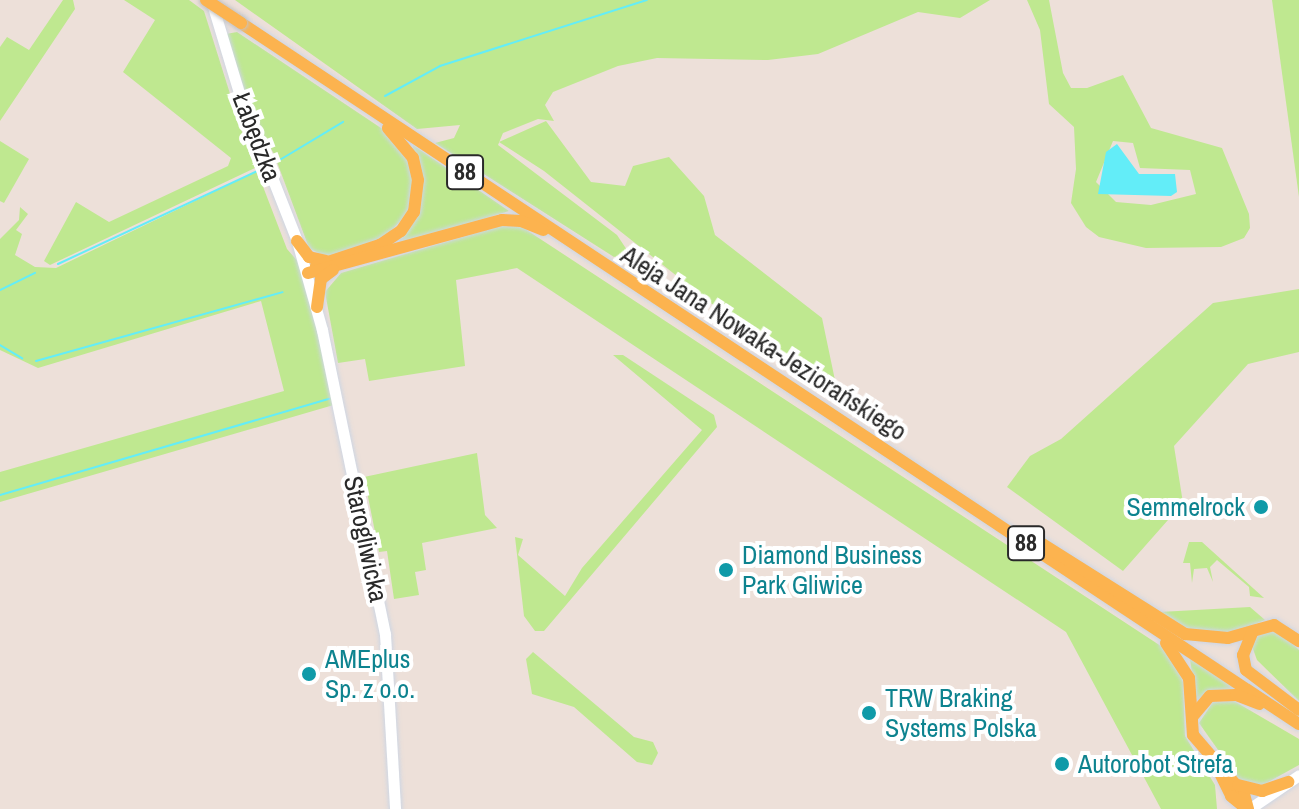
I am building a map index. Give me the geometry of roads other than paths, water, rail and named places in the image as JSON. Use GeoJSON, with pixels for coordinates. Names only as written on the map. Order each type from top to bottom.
{"type":"FeatureCollection","features":[{"type":"Feature","properties":{"kind":"main road","name":"Aleja Jana Nowaka-Jeziorańskiego"},"geometry":{"type":"LineString","coordinates":[[208,0],[1140,619],[1297,718]]}},
{"type":"Feature","properties":{"kind":"main road"},"geometry":{"type":"LineString","coordinates":[[317,307],[321,279],[334,264],[392,238],[408,222],[416,200],[418,180],[408,149],[360,103]]}},
{"type":"Feature","properties":{"kind":"main road"},"geometry":{"type":"LineString","coordinates":[[308,273],[502,220],[521,221],[570,242]]}},
{"type":"Feature","properties":{"kind":"main road"},"geometry":{"type":"LineString","coordinates":[[297,241],[309,257],[334,264]]}},
{"type":"Feature","properties":{"kind":"main road"},"geometry":{"type":"LineString","coordinates":[[943,488],[978,504],[1185,634],[1215,639],[1281,626],[1299,641]]}},
{"type":"Feature","properties":{"kind":"main road"},"geometry":{"type":"LineString","coordinates":[[1140,619],[1185,666],[1193,735],[1248,809]]}},
{"type":"Feature","properties":{"kind":"main road"},"geometry":{"type":"LineString","coordinates":[[1252,633],[1243,655],[1246,670],[1297,718]]}},
{"type":"Feature","properties":{"kind":"main road"},"geometry":{"type":"LineString","coordinates":[[1191,718],[1200,703],[1223,694],[1253,701],[1297,718]]}},
{"type":"Feature","properties":{"kind":"main road"},"geometry":{"type":"LineString","coordinates":[[1231,786],[1262,791],[1293,778]]}},
{"type":"Feature","properties":{"kind":"main road"},"geometry":{"type":"LineString","coordinates":[[1226,809],[1231,786]]}},
{"type":"Feature","properties":{"kind":"street","name":"Łabędzka"},"geometry":{"type":"LineString","coordinates":[[208,0],[240,96],[308,273]]}},
{"type":"Feature","properties":{"kind":"street","name":"Starogliwicka"},"geometry":{"type":"LineString","coordinates":[[308,273],[380,603],[390,678],[395,809]]}},
{"type":"Feature","properties":{"kind":"street"},"geometry":{"type":"LineString","coordinates":[[1248,809],[1293,778]]}},
{"type":"Feature","properties":{"kind":"water"},"geometry":{"type":"Polygon","coordinates":[[[1117,144],[1139,174],[1175,174],[1177,192],[1171,196],[1098,194],[1106,152],[1117,144]]]}},
{"type":"Feature","properties":{"kind":"waterway"},"geometry":{"type":"LineString","coordinates":[[385,96],[440,66],[647,0]]}},
{"type":"Feature","properties":{"kind":"waterway"},"geometry":{"type":"LineString","coordinates":[[278,161],[343,122]]}},
{"type":"Feature","properties":{"kind":"waterway"},"geometry":{"type":"LineString","coordinates":[[58,264],[257,171]]}},
{"type":"Feature","properties":{"kind":"waterway"},"geometry":{"type":"LineString","coordinates":[[0,290],[35,273]]}},
{"type":"Feature","properties":{"kind":"waterway"},"geometry":{"type":"LineString","coordinates":[[36,361],[283,292]]}},
{"type":"Feature","properties":{"kind":"waterway"},"geometry":{"type":"LineString","coordinates":[[0,345],[22,358]]}},
{"type":"Feature","properties":{"kind":"waterway"},"geometry":{"type":"LineString","coordinates":[[0,495],[329,399]]}},
{"type":"Feature","properties":{"kind":"place","name":"Semmelrock"},"geometry":{"type":"Point","coordinates":[1261,507]}},
{"type":"Feature","properties":{"kind":"place","name":"Diamond Business Park Gliwice"},"geometry":{"type":"Point","coordinates":[726,570]}},
{"type":"Feature","properties":{"kind":"place","name":"AMEplus Sp. z o.o."},"geometry":{"type":"Point","coordinates":[309,674]}},
{"type":"Feature","properties":{"kind":"place","name":"TRW Braking Systems Polska"},"geometry":{"type":"Point","coordinates":[869,713]}},
{"type":"Feature","properties":{"kind":"place","name":"Autorobot Strefa"},"geometry":{"type":"Point","coordinates":[1062,764]}}]}
